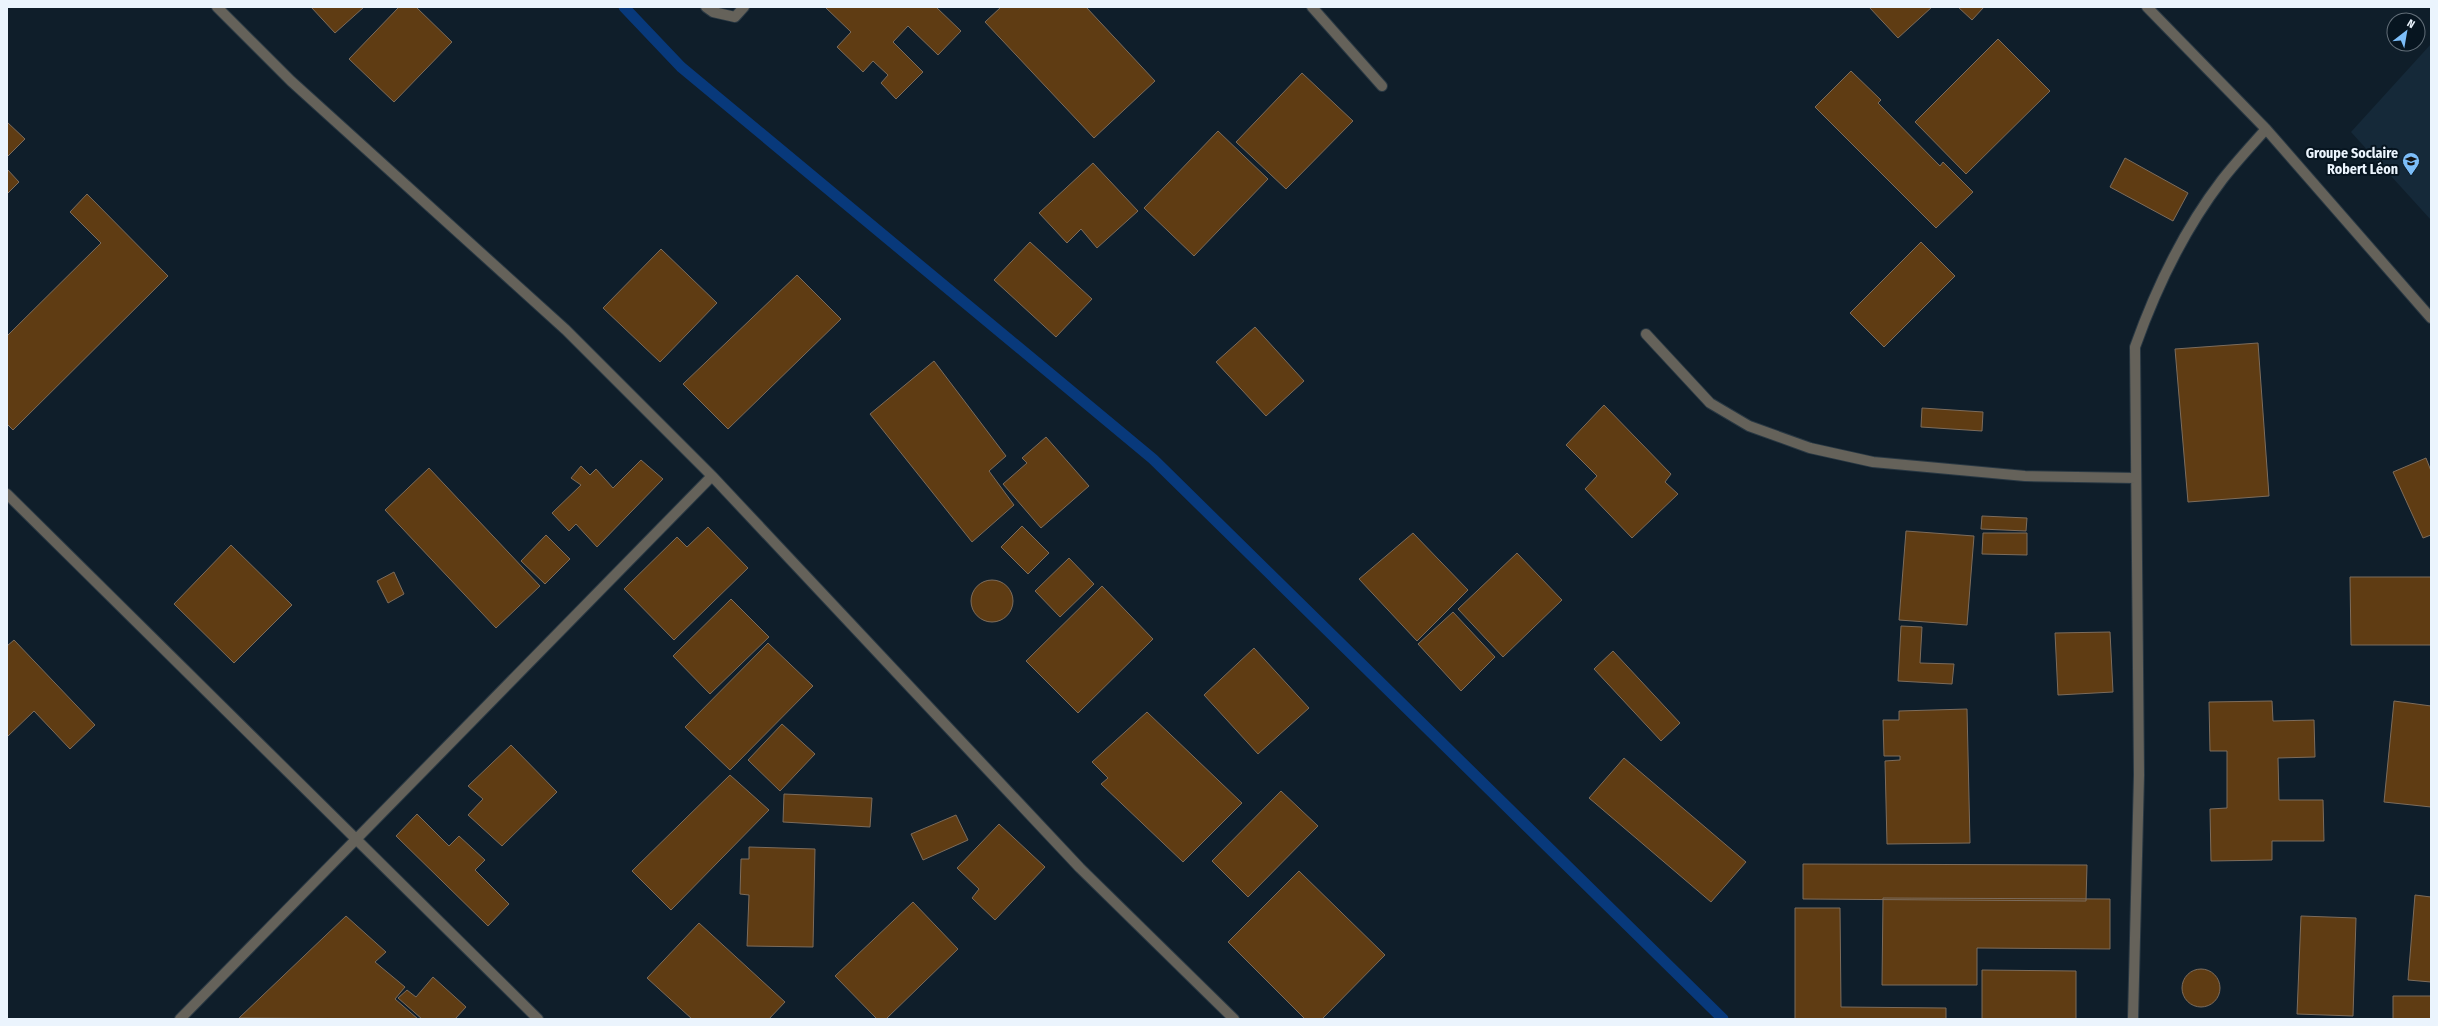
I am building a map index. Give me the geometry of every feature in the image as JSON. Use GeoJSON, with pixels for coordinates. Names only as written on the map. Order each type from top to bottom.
{"type":"FeatureCollection","features":[{"type":"Feature","properties":{"kind":"street"},"geometry":{"type":"LineString","coordinates":[[217,7],[291,81],[566,330],[712,476],[1080,868],[1234,1019]]}},
{"type":"Feature","properties":{"kind":"street"},"geometry":{"type":"LineString","coordinates":[[706,7],[713,12],[735,17],[744,7]]}},
{"type":"Feature","properties":{"kind":"street"},"geometry":{"type":"LineString","coordinates":[[1312,7],[1382,86]]}},
{"type":"Feature","properties":{"kind":"street"},"geometry":{"type":"LineString","coordinates":[[2147,7],[2266,129],[2431,318]]}},
{"type":"Feature","properties":{"kind":"street"},"geometry":{"type":"LineString","coordinates":[[2133,1019],[2139,775],[2134,347],[2153,298],[2177,248],[2222,180],[2266,129]]}},
{"type":"Feature","properties":{"kind":"street"},"geometry":{"type":"LineString","coordinates":[[1646,334],[1710,403],[1749,426],[1810,448],[1873,462],[2025,476],[2136,478]]}},
{"type":"Feature","properties":{"kind":"street"},"geometry":{"type":"LineString","coordinates":[[180,1019],[712,476]]}},
{"type":"Feature","properties":{"kind":"street"},"geometry":{"type":"LineString","coordinates":[[7,494],[355,840],[538,1019]]}},
{"type":"Feature","properties":{"kind":"shaded area","name":"Groupe Soclaire Robert Léon"},"geometry":{"type":"Polygon","coordinates":[[[2431,44],[2431,220],[2351,132],[2424,52],[2426,52],[2426,50],[2431,44]]]}},
{"type":"Feature","properties":{"kind":"building"},"geometry":{"type":"Polygon","coordinates":[[[311,7],[364,7],[335,33],[311,7]]]}},
{"type":"Feature","properties":{"kind":"building"},"geometry":{"type":"Polygon","coordinates":[[[399,7],[416,7],[452,42],[394,102],[349,59],[399,7]]]}},
{"type":"Feature","properties":{"kind":"building"},"geometry":{"type":"Polygon","coordinates":[[[825,7],[936,7],[961,31],[938,55],[908,26],[893,42],[923,72],[896,99],[881,83],[888,75],[873,61],[863,72],[837,47],[851,32],[825,7]]]}},
{"type":"Feature","properties":{"kind":"building"},"geometry":{"type":"Polygon","coordinates":[[[1001,7],[1086,7],[1155,81],[1094,138],[985,22],[1001,7]]]}},
{"type":"Feature","properties":{"kind":"building"},"geometry":{"type":"Polygon","coordinates":[[[1869,7],[1932,7],[1898,38],[1869,7]]]}},
{"type":"Feature","properties":{"kind":"building"},"geometry":{"type":"Polygon","coordinates":[[[1958,7],[1984,7],[1972,20],[1958,7]]]}},
{"type":"Feature","properties":{"kind":"building"},"geometry":{"type":"Polygon","coordinates":[[[1998,39],[2050,91],[1966,174],[1915,122],[1998,39]]]}},
{"type":"Feature","properties":{"kind":"building"},"geometry":{"type":"Polygon","coordinates":[[[1851,71],[1881,100],[1878,103],[1940,166],[1943,162],[1973,192],[1936,228],[1815,107],[1851,71]]]}},
{"type":"Feature","properties":{"kind":"building"},"geometry":{"type":"Polygon","coordinates":[[[1302,73],[1353,121],[1286,189],[1236,142],[1302,73]]]}},
{"type":"Feature","properties":{"kind":"building"},"geometry":{"type":"Polygon","coordinates":[[[7,122],[25,139],[7,157],[7,122]]]}},
{"type":"Feature","properties":{"kind":"building"},"geometry":{"type":"Polygon","coordinates":[[[1218,131],[1268,179],[1194,256],[1144,208],[1218,131]]]}},
{"type":"Feature","properties":{"kind":"building"},"geometry":{"type":"Polygon","coordinates":[[[2125,158],[2188,193],[2173,221],[2110,187],[2125,158]]]}},
{"type":"Feature","properties":{"kind":"building"},"geometry":{"type":"Polygon","coordinates":[[[1093,163],[1138,211],[1097,248],[1081,229],[1067,243],[1039,213],[1093,163]]]}},
{"type":"Feature","properties":{"kind":"building"},"geometry":{"type":"Polygon","coordinates":[[[7,169],[19,182],[7,194],[7,169]]]}},
{"type":"Feature","properties":{"kind":"building"},"geometry":{"type":"Polygon","coordinates":[[[87,194],[168,276],[13,430],[7,424],[7,336],[101,243],[70,212],[87,194]]]}},
{"type":"Feature","properties":{"kind":"building"},"geometry":{"type":"Polygon","coordinates":[[[1030,242],[1092,299],[1056,337],[994,280],[1030,242]]]}},
{"type":"Feature","properties":{"kind":"building"},"geometry":{"type":"Polygon","coordinates":[[[1921,242],[1955,276],[1884,347],[1850,313],[1921,242]]]}},
{"type":"Feature","properties":{"kind":"building"},"geometry":{"type":"Polygon","coordinates":[[[661,249],[717,303],[660,362],[603,308],[661,249]]]}},
{"type":"Feature","properties":{"kind":"building"},"geometry":{"type":"Polygon","coordinates":[[[797,275],[841,319],[728,429],[683,384],[797,275]]]}},
{"type":"Feature","properties":{"kind":"building"},"geometry":{"type":"Polygon","coordinates":[[[1255,327],[1304,381],[1266,416],[1216,362],[1255,327]]]}},
{"type":"Feature","properties":{"kind":"building"},"geometry":{"type":"Polygon","coordinates":[[[2258,343],[2269,496],[2188,502],[2175,349],[2258,343]]]}},
{"type":"Feature","properties":{"kind":"building"},"geometry":{"type":"Polygon","coordinates":[[[934,361],[1006,456],[989,471],[1014,505],[972,542],[870,414],[934,361]]]}},
{"type":"Feature","properties":{"kind":"building"},"geometry":{"type":"Polygon","coordinates":[[[1604,405],[1671,474],[1665,482],[1678,494],[1632,538],[1585,489],[1597,476],[1566,445],[1604,405]]]}},
{"type":"Feature","properties":{"kind":"building"},"geometry":{"type":"Polygon","coordinates":[[[1922,408],[1983,412],[1982,431],[1921,427],[1922,408]]]}},
{"type":"Feature","properties":{"kind":"building"},"geometry":{"type":"Polygon","coordinates":[[[1046,437],[1089,486],[1041,528],[1003,484],[1027,463],[1022,458],[1046,437]]]}},
{"type":"Feature","properties":{"kind":"building"},"geometry":{"type":"Polygon","coordinates":[[[2426,458],[2431,471],[2431,535],[2423,538],[2393,472],[2426,458]]]}},
{"type":"Feature","properties":{"kind":"building"},"geometry":{"type":"Polygon","coordinates":[[[641,460],[663,479],[597,547],[576,524],[569,531],[552,513],[581,485],[571,478],[581,466],[590,475],[596,469],[613,488],[641,460]]]}},
{"type":"Feature","properties":{"kind":"building"},"geometry":{"type":"Polygon","coordinates":[[[429,468],[540,586],[496,628],[385,510],[429,468]]]}},
{"type":"Feature","properties":{"kind":"building"},"geometry":{"type":"Polygon","coordinates":[[[1982,516],[2027,518],[2026,531],[1981,529],[1982,516]]]}},
{"type":"Feature","properties":{"kind":"building"},"geometry":{"type":"Polygon","coordinates":[[[1022,526],[1049,553],[1028,574],[1001,547],[1022,526]]]}},
{"type":"Feature","properties":{"kind":"building"},"geometry":{"type":"Polygon","coordinates":[[[708,527],[748,568],[674,640],[624,589],[677,537],[687,547],[708,527]]]}},
{"type":"Feature","properties":{"kind":"building"},"geometry":{"type":"Polygon","coordinates":[[[1906,531],[1974,536],[1967,625],[1899,620],[1906,531]]]}},
{"type":"Feature","properties":{"kind":"building"},"geometry":{"type":"Polygon","coordinates":[[[1413,533],[1468,590],[1417,641],[1359,579],[1413,533]]]}},
{"type":"Feature","properties":{"kind":"building"},"geometry":{"type":"Polygon","coordinates":[[[1983,533],[2027,533],[2027,555],[1982,554],[1983,533]]]}},
{"type":"Feature","properties":{"kind":"building"},"geometry":{"type":"Polygon","coordinates":[[[546,535],[570,559],[545,584],[521,561],[546,535]]]}},
{"type":"Feature","properties":{"kind":"building"},"geometry":{"type":"Polygon","coordinates":[[[231,545],[292,605],[234,663],[174,604],[231,545]]]}},
{"type":"Feature","properties":{"kind":"building"},"geometry":{"type":"Polygon","coordinates":[[[1517,553],[1562,600],[1503,657],[1458,609],[1517,553]]]}},
{"type":"Feature","properties":{"kind":"building"},"geometry":{"type":"Polygon","coordinates":[[[1069,558],[1094,584],[1060,617],[1035,591],[1069,558]]]}},
{"type":"Feature","properties":{"kind":"building"},"geometry":{"type":"Polygon","coordinates":[[[394,572],[404,594],[388,603],[377,581],[394,572]]]}},
{"type":"Feature","properties":{"kind":"building"},"geometry":{"type":"Polygon","coordinates":[[[2350,577],[2431,577],[2431,645],[2351,645],[2350,577]]]}},
{"type":"Feature","properties":{"kind":"building"},"geometry":{"type":"Polygon","coordinates":[[[988,580],[996,580],[1004,583],[1010,589],[1013,601],[1010,613],[1004,619],[996,622],[988,622],[980,619],[974,613],[971,605],[971,597],[974,589],[980,583],[988,580]]]}},
{"type":"Feature","properties":{"kind":"building"},"geometry":{"type":"Polygon","coordinates":[[[1102,586],[1153,639],[1078,713],[1026,661],[1102,586]]]}},
{"type":"Feature","properties":{"kind":"building"},"geometry":{"type":"Polygon","coordinates":[[[731,599],[769,637],[710,694],[673,656],[731,599]]]}},
{"type":"Feature","properties":{"kind":"building"},"geometry":{"type":"Polygon","coordinates":[[[1453,612],[1495,657],[1461,691],[1418,644],[1453,612]]]}},
{"type":"Feature","properties":{"kind":"building"},"geometry":{"type":"Polygon","coordinates":[[[1901,626],[1922,627],[1920,663],[1954,664],[1952,684],[1898,681],[1901,626]]]}},
{"type":"Feature","properties":{"kind":"building"},"geometry":{"type":"Polygon","coordinates":[[[2110,632],[2113,692],[2058,695],[2055,633],[2110,632]]]}},
{"type":"Feature","properties":{"kind":"building"},"geometry":{"type":"Polygon","coordinates":[[[14,640],[95,725],[70,749],[34,711],[7,737],[7,646],[14,640]]]}},
{"type":"Feature","properties":{"kind":"building"},"geometry":{"type":"Polygon","coordinates":[[[768,643],[813,686],[730,770],[685,727],[768,643]]]}},
{"type":"Feature","properties":{"kind":"building"},"geometry":{"type":"Polygon","coordinates":[[[1254,648],[1309,708],[1258,754],[1204,695],[1254,648]]]}},
{"type":"Feature","properties":{"kind":"building"},"geometry":{"type":"Polygon","coordinates":[[[1613,651],[1680,723],[1661,741],[1594,669],[1613,651]]]}},
{"type":"Feature","properties":{"kind":"building"},"geometry":{"type":"Polygon","coordinates":[[[2272,701],[2273,721],[2314,720],[2315,757],[2278,758],[2279,800],[2323,800],[2324,841],[2272,841],[2272,860],[2211,861],[2210,809],[2227,808],[2227,751],[2210,751],[2209,702],[2272,701]]]}},
{"type":"Feature","properties":{"kind":"building"},"geometry":{"type":"Polygon","coordinates":[[[2394,701],[2431,706],[2431,807],[2384,802],[2394,701]]]}},
{"type":"Feature","properties":{"kind":"building"},"geometry":{"type":"Polygon","coordinates":[[[1967,709],[1970,843],[1887,844],[1885,761],[1900,760],[1900,756],[1884,756],[1883,720],[1899,720],[1899,711],[1967,709]]]}},
{"type":"Feature","properties":{"kind":"building"},"geometry":{"type":"Polygon","coordinates":[[[1147,712],[1242,803],[1183,862],[1101,784],[1108,778],[1092,762],[1147,712]]]}},
{"type":"Feature","properties":{"kind":"building"},"geometry":{"type":"Polygon","coordinates":[[[782,724],[815,754],[780,791],[748,760],[782,724]]]}},
{"type":"Feature","properties":{"kind":"building"},"geometry":{"type":"Polygon","coordinates":[[[511,745],[557,792],[502,846],[468,815],[483,799],[468,786],[511,745]]]}},
{"type":"Feature","properties":{"kind":"building"},"geometry":{"type":"Polygon","coordinates":[[[1624,758],[1746,862],[1711,902],[1589,798],[1624,758]]]}},
{"type":"Feature","properties":{"kind":"building"},"geometry":{"type":"Polygon","coordinates":[[[730,775],[769,810],[671,910],[632,871],[730,775]]]}},
{"type":"Feature","properties":{"kind":"building"},"geometry":{"type":"Polygon","coordinates":[[[1281,791],[1318,826],[1248,897],[1212,861],[1281,791]]]}},
{"type":"Feature","properties":{"kind":"building"},"geometry":{"type":"Polygon","coordinates":[[[784,794],[872,798],[870,827],[783,822],[784,794]]]}},
{"type":"Feature","properties":{"kind":"building"},"geometry":{"type":"Polygon","coordinates":[[[417,814],[449,846],[459,836],[485,860],[475,870],[509,904],[488,926],[396,836],[417,814]]]}},
{"type":"Feature","properties":{"kind":"building"},"geometry":{"type":"Polygon","coordinates":[[[956,815],[968,840],[923,860],[911,834],[956,815]]]}},
{"type":"Feature","properties":{"kind":"building"},"geometry":{"type":"Polygon","coordinates":[[[999,824],[1045,867],[995,920],[972,898],[979,889],[957,868],[999,824]]]}},
{"type":"Feature","properties":{"kind":"building"},"geometry":{"type":"Polygon","coordinates":[[[749,847],[815,849],[813,947],[747,946],[749,895],[740,894],[741,859],[749,859],[749,847]]]}},
{"type":"Feature","properties":{"kind":"building"},"geometry":{"type":"Polygon","coordinates":[[[1803,864],[2087,865],[2086,901],[1803,899],[1803,864]]]}},
{"type":"Feature","properties":{"kind":"building"},"geometry":{"type":"Polygon","coordinates":[[[1299,871],[1385,955],[1322,1019],[1305,1019],[1228,942],[1299,871]]]}},
{"type":"Feature","properties":{"kind":"building"},"geometry":{"type":"Polygon","coordinates":[[[2415,895],[2431,897],[2431,982],[2408,980],[2415,895]]]}},
{"type":"Feature","properties":{"kind":"building"},"geometry":{"type":"Polygon","coordinates":[[[1883,898],[2110,899],[2110,949],[1977,948],[1977,985],[1882,985],[1883,898]]]}},
{"type":"Feature","properties":{"kind":"building"},"geometry":{"type":"Polygon","coordinates":[[[913,902],[958,949],[886,1019],[877,1019],[835,976],[913,902]]]}},
{"type":"Feature","properties":{"kind":"building"},"geometry":{"type":"Polygon","coordinates":[[[1795,908],[1840,908],[1841,1007],[1946,1008],[1946,1019],[1795,1019],[1795,908]]]}},
{"type":"Feature","properties":{"kind":"building"},"geometry":{"type":"Polygon","coordinates":[[[346,916],[386,952],[375,962],[405,987],[395,999],[418,1019],[239,1018],[346,916]]]}},
{"type":"Feature","properties":{"kind":"building"},"geometry":{"type":"Polygon","coordinates":[[[2301,916],[2356,918],[2353,1016],[2297,1014],[2301,916]]]}},
{"type":"Feature","properties":{"kind":"building"},"geometry":{"type":"Polygon","coordinates":[[[699,923],[785,1002],[769,1019],[692,1019],[647,978],[699,923]]]}},
{"type":"Feature","properties":{"kind":"building"},"geometry":{"type":"Polygon","coordinates":[[[2197,969],[2205,969],[2215,974],[2219,981],[2219,995],[2215,1002],[2205,1007],[2197,1007],[2187,1002],[2185,999],[2182,992],[2182,984],[2187,974],[2190,972],[2197,969]]]}},
{"type":"Feature","properties":{"kind":"building"},"geometry":{"type":"Polygon","coordinates":[[[1982,970],[2076,971],[2076,1019],[1982,1019],[1982,970]]]}},
{"type":"Feature","properties":{"kind":"building"},"geometry":{"type":"Polygon","coordinates":[[[433,977],[466,1007],[455,1019],[422,1019],[398,998],[407,990],[416,997],[433,977]]]}},
{"type":"Feature","properties":{"kind":"building"},"geometry":{"type":"Polygon","coordinates":[[[2393,996],[2431,996],[2431,1019],[2393,1019],[2393,996]]]}},
{"type":"Feature","properties":{"kind":"waterway"},"geometry":{"type":"LineString","coordinates":[[624,7],[681,67],[1153,459],[1723,1019]]}},
{"type":"Feature","properties":{"kind":"place","name":"Groupe Soclaire Robert Léon"},"geometry":{"type":"Point","coordinates":[2411,176]}}]}
